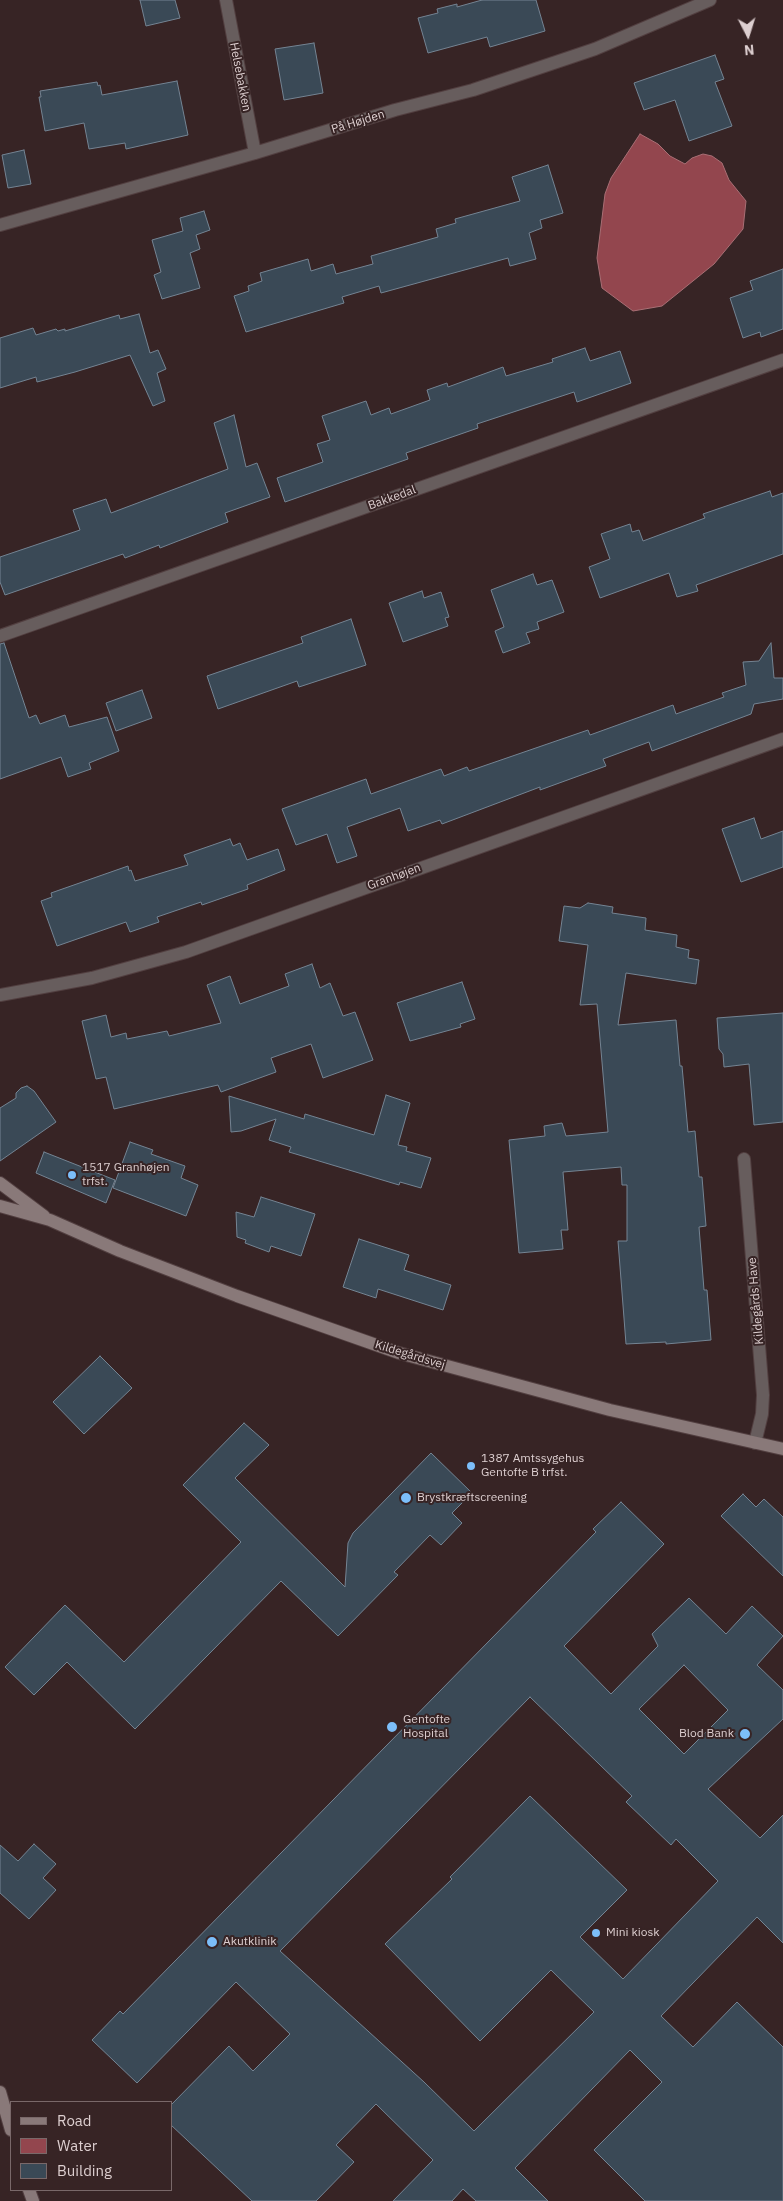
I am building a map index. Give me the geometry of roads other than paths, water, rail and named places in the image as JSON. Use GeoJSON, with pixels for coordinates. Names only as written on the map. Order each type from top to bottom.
{"type":"FeatureCollection","features":[{"type":"Feature","properties":{"kind":"street","name":"Helsebakken"},"geometry":{"type":"LineString","coordinates":[[226,0],[254,154]]}},
{"type":"Feature","properties":{"kind":"street","name":"På Højden"},"geometry":{"type":"LineString","coordinates":[[0,225],[254,154],[395,110],[474,90],[576,56],[710,0]]}},
{"type":"Feature","properties":{"kind":"street","name":"Bakkedal"},"geometry":{"type":"LineString","coordinates":[[0,636],[783,360]]}},
{"type":"Feature","properties":{"kind":"street","name":"Granhøjen"},"geometry":{"type":"LineString","coordinates":[[0,995],[92,978],[186,952],[783,739]]}},
{"type":"Feature","properties":{"kind":"street","name":"Kildegårds Have"},"geometry":{"type":"LineString","coordinates":[[744,1159],[764,1395],[762,1414],[755,1443]]}},
{"type":"Feature","properties":{"kind":"street","name":"Kildegårdsvej"},"geometry":{"type":"LineString","coordinates":[[0,1183],[50,1220]]}},
{"type":"Feature","properties":{"kind":"street","name":"Kildegårdsvej"},"geometry":{"type":"LineString","coordinates":[[0,1206],[50,1220],[120,1251],[237,1296],[399,1353],[610,1410],[783,1449]]}},
{"type":"Feature","properties":{"kind":"street"},"geometry":{"type":"LineString","coordinates":[[0,2092],[10,2127]]}},
{"type":"Feature","properties":{"kind":"water"},"geometry":{"type":"Polygon","coordinates":[[[640,134],[658,144],[670,156],[685,164],[692,158],[703,154],[712,156],[722,163],[729,180],[746,201],[743,229],[714,264],[662,306],[633,311],[602,288],[597,258],[605,194],[611,178],[640,134]]]}},
{"type":"Feature","properties":{"kind":"place","name":"1517 Granhøjen trfst."},"geometry":{"type":"Point","coordinates":[72,1175]}},
{"type":"Feature","properties":{"kind":"place","name":"1387 Amtssygehus Gentofte B trfst."},"geometry":{"type":"Point","coordinates":[471,1466]}},
{"type":"Feature","properties":{"kind":"place","name":"Brystkræftscreening"},"geometry":{"type":"Point","coordinates":[406,1498]}},
{"type":"Feature","properties":{"kind":"place","name":"Gentofte Hospital"},"geometry":{"type":"Point","coordinates":[392,1727]}},
{"type":"Feature","properties":{"kind":"place","name":"Blod Bank"},"geometry":{"type":"Point","coordinates":[745,1734]}},
{"type":"Feature","properties":{"kind":"place","name":"Mini kiosk"},"geometry":{"type":"Point","coordinates":[596,1933]}},
{"type":"Feature","properties":{"kind":"place","name":"Akutklinik"},"geometry":{"type":"Point","coordinates":[212,1942]}}]}
